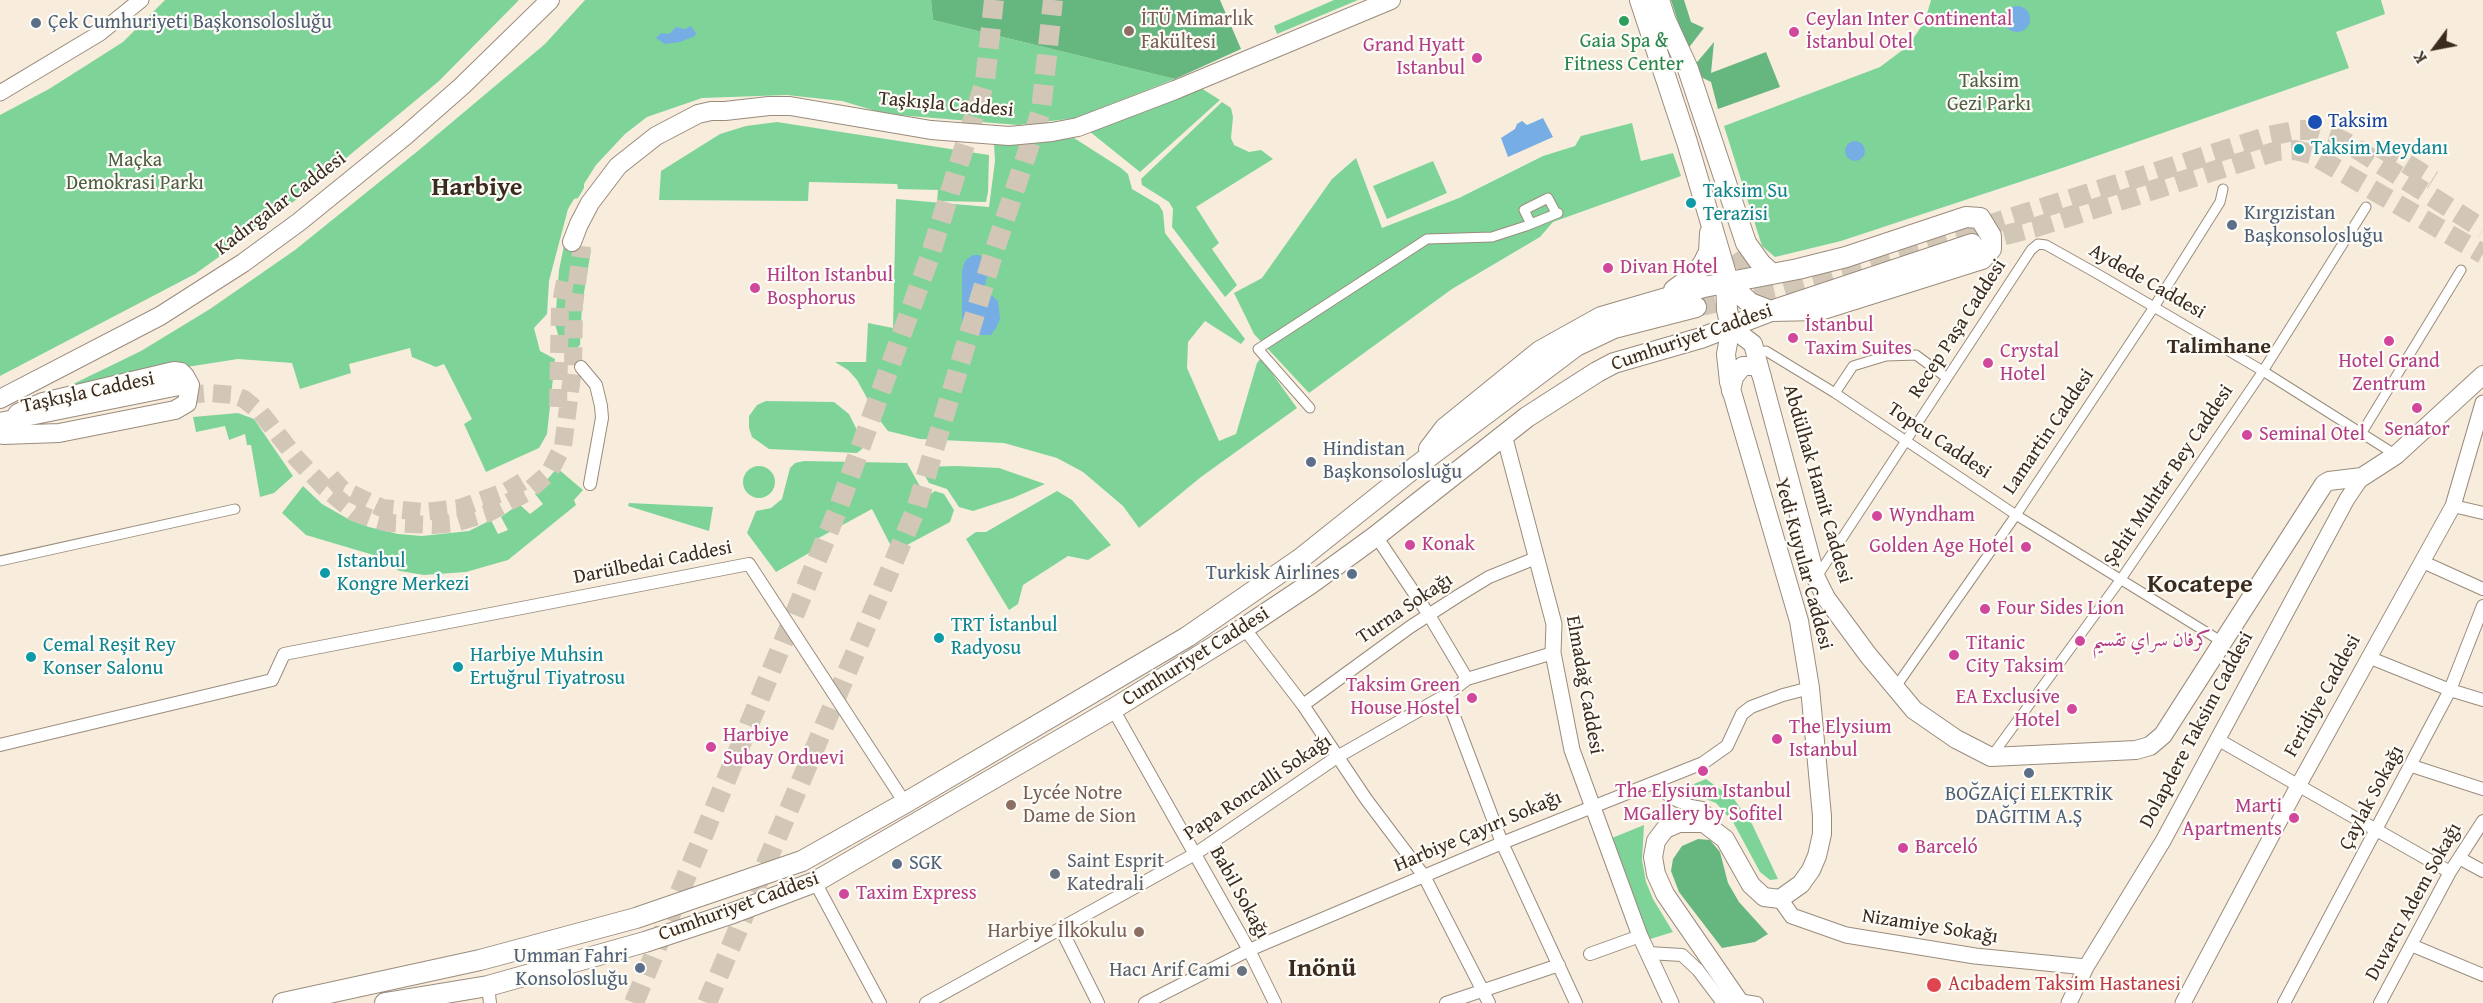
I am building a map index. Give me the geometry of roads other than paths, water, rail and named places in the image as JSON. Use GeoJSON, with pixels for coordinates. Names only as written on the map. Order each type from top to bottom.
{"type":"FeatureCollection","features":[{"type":"Feature","properties":{"kind":"main road","name":"Kadırgalar Caddesi"},"geometry":{"type":"LineString","coordinates":[[2,397],[160,316],[243,263],[299,222],[405,136],[462,86],[550,0]]}},
{"type":"Feature","properties":{"kind":"main road","name":"Taşkışla Caddesi"},"geometry":{"type":"LineString","coordinates":[[577,244],[601,206],[627,173],[643,158],[669,140],[725,111],[790,106],[931,130],[1009,136],[1052,132],[1101,119],[1176,90],[1391,0]]}},
{"type":"Feature","properties":{"kind":"main road"},"geometry":{"type":"LineString","coordinates":[[1640,0],[1728,283],[1727,309],[1731,327]]}},
{"type":"Feature","properties":{"kind":"main road"},"geometry":{"type":"LineString","coordinates":[[1659,0],[1730,237],[1737,252]]}},
{"type":"Feature","properties":{"kind":"main road"},"geometry":{"type":"LineString","coordinates":[[1665,19],[1691,78],[1746,243],[1761,264],[1771,273]]}},
{"type":"Feature","properties":{"kind":"main road"},"geometry":{"type":"LineString","coordinates":[[1414,468],[1444,428],[1540,351],[1601,317],[1662,298],[1771,273],[1846,257],[1966,217],[1980,219],[1991,236],[1989,253],[1976,261],[1820,310],[1771,311],[1750,303],[1728,283]]}},
{"type":"Feature","properties":{"kind":"main road"},"geometry":{"type":"LineString","coordinates":[[1662,298],[1687,282],[1704,262],[1710,244],[1710,220]]}},
{"type":"Feature","properties":{"kind":"main road","name":"Cumhuriyet Caddesi"},"geometry":{"type":"LineString","coordinates":[[385,1003],[489,995],[744,909],[815,882],[1113,709],[1244,628],[1376,536],[1504,435],[1597,372],[1614,363],[1731,327],[1771,311],[1972,244]]}},
{"type":"Feature","properties":{"kind":"main road","name":"Cumhuriyet Caddesi"},"geometry":{"type":"LineString","coordinates":[[283,1003],[480,960],[636,918],[802,861],[1187,637],[1300,559],[1414,468],[1576,346],[1614,328],[1696,307]]}},
{"type":"Feature","properties":{"kind":"main road","name":"Abdülhak Hamit Caddesi"},"geometry":{"type":"LineString","coordinates":[[1731,327],[1752,344],[1816,578],[1826,598],[1894,688],[1914,710],[1956,739],[1991,757],[2136,750],[2150,746],[2163,735],[2324,484],[2329,481],[2362,477],[2396,455]]}},
{"type":"Feature","properties":{"kind":"main road","name":"Yedi Kuyular Caddesi"},"geometry":{"type":"LineString","coordinates":[[1731,327],[1726,354],[1731,391],[1799,621],[1810,688],[1822,834],[1817,856],[1801,884],[1780,899]]}},
{"type":"Feature","properties":{"kind":"main road"},"geometry":{"type":"LineString","coordinates":[[1731,391],[1734,377],[1743,366],[1754,366],[1759,369],[1762,377]]}},
{"type":"Feature","properties":{"kind":"main road"},"geometry":{"type":"LineString","coordinates":[[174,371],[181,372],[190,385],[187,403],[175,410],[60,433],[4,428],[18,413],[43,402],[174,371]]}},
{"type":"Feature","properties":{"kind":"main road"},"geometry":{"type":"LineString","coordinates":[[2396,455],[2483,375]]}},
{"type":"Feature","properties":{"kind":"main road","name":"Taşkışla Caddesi"},"geometry":{"type":"LineString","coordinates":[[4,428],[185,390]]}},
{"type":"Feature","properties":{"kind":"main road"},"geometry":{"type":"LineString","coordinates":[[905,803],[916,822]]}},
{"type":"Feature","properties":{"kind":"main road"},"geometry":{"type":"LineString","coordinates":[[1734,1002],[1665,894],[1656,874],[1653,856],[1656,841],[1665,829],[1679,823],[1704,823],[1725,839],[1751,885],[1764,897],[1780,899]]}},
{"type":"Feature","properties":{"kind":"street"},"geometry":{"type":"LineString","coordinates":[[0,93],[100,33],[141,0]]}},
{"type":"Feature","properties":{"kind":"street","name":"Lamartin Caddesi"},"geometry":{"type":"LineString","coordinates":[[1894,688],[2016,515],[2154,308],[2220,202],[2223,189]]}},
{"type":"Feature","properties":{"kind":"street"},"geometry":{"type":"LineString","coordinates":[[1310,408],[1258,349],[1426,239],[1492,237],[1531,224],[1557,213],[1548,198],[1524,210],[1531,224]]}},
{"type":"Feature","properties":{"kind":"street","name":"Şehit Muhtar Bey Caddesi"},"geometry":{"type":"LineString","coordinates":[[1991,757],[2121,579],[2263,371],[2366,207]]}},
{"type":"Feature","properties":{"kind":"street","name":"Aydede Caddesi"},"geometry":{"type":"LineString","coordinates":[[2031,250],[2038,244],[2046,245],[2263,371],[2396,455]]}},
{"type":"Feature","properties":{"kind":"street","name":"Recep Paşa Caddesi"},"geometry":{"type":"LineString","coordinates":[[1816,578],[2031,250]]}},
{"type":"Feature","properties":{"kind":"street"},"geometry":{"type":"LineString","coordinates":[[2361,434],[2461,270]]}},
{"type":"Feature","properties":{"kind":"street","name":"Topcu Caddesi"},"geometry":{"type":"LineString","coordinates":[[1754,353],[1766,351],[1835,393],[2016,515],[2224,643]]}},
{"type":"Feature","properties":{"kind":"street"},"geometry":{"type":"LineString","coordinates":[[1835,393],[1853,366],[1886,356],[1916,355],[1947,378]]}},
{"type":"Feature","properties":{"kind":"street"},"geometry":{"type":"LineString","coordinates":[[581,367],[596,385],[602,418],[590,484]]}},
{"type":"Feature","properties":{"kind":"street","name":"Feridiye Caddesi"},"geometry":{"type":"LineString","coordinates":[[2183,1003],[2298,786],[2452,506],[2479,434],[2483,403]]}},
{"type":"Feature","properties":{"kind":"street","name":"Elmadağ Caddesi"},"geometry":{"type":"LineString","coordinates":[[1504,435],[1554,624],[1553,653],[1572,750],[1640,936],[1671,1003]]}},
{"type":"Feature","properties":{"kind":"street","name":"Dolapdere Taksim Caddesi"},"geometry":{"type":"LineString","coordinates":[[2069,1003],[2086,967],[2163,841],[2347,499],[2362,477]]}},
{"type":"Feature","properties":{"kind":"street"},"geometry":{"type":"LineString","coordinates":[[2452,506],[2483,513]]}},
{"type":"Feature","properties":{"kind":"street"},"geometry":{"type":"LineString","coordinates":[[0,561],[235,509]]}},
{"type":"Feature","properties":{"kind":"street"},"geometry":{"type":"LineString","coordinates":[[1376,536],[1429,615],[1467,679]]}},
{"type":"Feature","properties":{"kind":"street","name":"Turna Sokağı"},"geometry":{"type":"LineString","coordinates":[[1303,705],[1429,615],[1489,577],[1536,558]]}},
{"type":"Feature","properties":{"kind":"street"},"geometry":{"type":"LineString","coordinates":[[2422,562],[2483,589]]}},
{"type":"Feature","properties":{"kind":"street","name":"Darülbedai Caddesi"},"geometry":{"type":"LineString","coordinates":[[0,745],[272,680],[284,654],[749,564],[905,803]]}},
{"type":"Feature","properties":{"kind":"street","name":"Çaylak Sokağı"},"geometry":{"type":"LineString","coordinates":[[2284,1003],[2412,766],[2450,690],[2483,606]]}},
{"type":"Feature","properties":{"kind":"street"},"geometry":{"type":"LineString","coordinates":[[1244,628],[1303,705],[1337,757],[1424,876],[1489,1003]]}},
{"type":"Feature","properties":{"kind":"street","name":"Papa Roncalli Sokağı"},"geometry":{"type":"LineString","coordinates":[[926,1003],[1195,854],[1337,757],[1446,695],[1467,679],[1553,653]]}},
{"type":"Feature","properties":{"kind":"street"},"geometry":{"type":"LineString","coordinates":[[2368,657],[2450,690],[2483,700]]}},
{"type":"Feature","properties":{"kind":"street","name":"Harbiye Çayırı Sokağı"},"geometry":{"type":"LineString","coordinates":[[1145,1003],[1249,950],[1502,843],[1703,763],[1727,746],[1742,714],[1751,707],[1810,688]]}},
{"type":"Feature","properties":{"kind":"street"},"geometry":{"type":"LineString","coordinates":[[1446,695],[1502,843],[1576,1003]]}},
{"type":"Feature","properties":{"kind":"street","name":"Babil Sokağı"},"geometry":{"type":"LineString","coordinates":[[1113,709],[1249,950],[1275,1003]]}},
{"type":"Feature","properties":{"kind":"street"},"geometry":{"type":"LineString","coordinates":[[2217,739],[2450,872]]}},
{"type":"Feature","properties":{"kind":"street"},"geometry":{"type":"LineString","coordinates":[[2412,766],[2483,789]]}},
{"type":"Feature","properties":{"kind":"street"},"geometry":{"type":"LineString","coordinates":[[1658,781],[1665,792],[1678,801],[1702,808],[1709,814],[1713,828]]}},
{"type":"Feature","properties":{"kind":"street","name":"Duvarcı Adem Sokağı"},"geometry":{"type":"LineString","coordinates":[[2380,1003],[2450,872],[2483,821]]}},
{"type":"Feature","properties":{"kind":"street"},"geometry":{"type":"LineString","coordinates":[[2459,858],[2483,871]]}},
{"type":"Feature","properties":{"kind":"street"},"geometry":{"type":"LineString","coordinates":[[815,882],[880,1003]]}},
{"type":"Feature","properties":{"kind":"street","name":"Nizamiye Sokağı"},"geometry":{"type":"LineString","coordinates":[[1780,899],[1791,916],[1846,935],[1975,956],[2086,967]]}},
{"type":"Feature","properties":{"kind":"street"},"geometry":{"type":"LineString","coordinates":[[1060,929],[1098,1003]]}},
{"type":"Feature","properties":{"kind":"street"},"geometry":{"type":"LineString","coordinates":[[1590,954],[1640,936]]}},
{"type":"Feature","properties":{"kind":"street"},"geometry":{"type":"LineString","coordinates":[[2411,945],[2483,975]]}},
{"type":"Feature","properties":{"kind":"street"},"geometry":{"type":"LineString","coordinates":[[1648,953],[1682,955],[1734,1002],[1757,1003]]}},
{"type":"Feature","properties":{"kind":"street"},"geometry":{"type":"LineString","coordinates":[[1446,1003],[1559,965]]}},
{"type":"Feature","properties":{"kind":"water"},"geometry":{"type":"Polygon","coordinates":[[[2017,6],[2026,10],[2030,19],[2026,28],[2017,32],[2008,28],[2004,19],[2008,10],[2017,6]]]}},
{"type":"Feature","properties":{"kind":"water"},"geometry":{"type":"Polygon","coordinates":[[[691,26],[696,33],[695,36],[680,42],[665,44],[656,38],[661,33],[669,34],[676,27],[685,29],[691,26]]]}},
{"type":"Feature","properties":{"kind":"water"},"geometry":{"type":"Polygon","coordinates":[[[1543,118],[1553,137],[1508,157],[1501,138],[1515,129],[1522,121],[1527,125],[1543,118]]]}},
{"type":"Feature","properties":{"kind":"water"},"geometry":{"type":"Polygon","coordinates":[[[1855,141],[1862,144],[1865,151],[1862,158],[1855,161],[1848,158],[1845,151],[1848,144],[1855,141]]]}},
{"type":"Feature","properties":{"kind":"water"},"geometry":{"type":"Polygon","coordinates":[[[973,255],[979,255],[990,265],[984,289],[998,301],[1000,319],[991,335],[974,335],[964,328],[962,322],[962,271],[965,261],[973,255]]]}},
{"type":"Feature","properties":{"kind":"tunnel"},"geometry":{"type":"LineString","coordinates":[[634,1003],[838,509],[929,259],[985,81],[994,0]]}},
{"type":"Feature","properties":{"kind":"tunnel"},"geometry":{"type":"LineString","coordinates":[[707,1003],[916,509],[992,258],[1041,111],[1053,0]]}},
{"type":"Feature","properties":{"kind":"tunnel"},"geometry":{"type":"LineString","coordinates":[[1696,307],[1776,290],[2269,136],[2299,130],[2313,130],[2347,143],[2483,229]]}},
{"type":"Feature","properties":{"kind":"tunnel"},"geometry":{"type":"LineString","coordinates":[[2381,148],[2433,180]]}},
{"type":"Feature","properties":{"kind":"tunnel"},"geometry":{"type":"LineString","coordinates":[[1975,243],[2036,227],[2277,151],[2295,150],[2311,154],[2483,254]]}},
{"type":"Feature","properties":{"kind":"tunnel"},"geometry":{"type":"LineString","coordinates":[[186,395],[209,393],[233,395],[244,399],[261,413],[297,459],[325,488],[354,512],[389,523],[433,525],[455,523],[488,513],[526,493],[549,473],[563,446],[573,368],[574,305],[582,246]]}},
{"type":"Feature","properties":{"kind":"tunnel"},"geometry":{"type":"LineString","coordinates":[[1737,252],[1751,272],[1768,285]]}},
{"type":"Feature","properties":{"kind":"tunnel"},"geometry":{"type":"LineString","coordinates":[[558,407],[560,308],[566,276]]}},
{"type":"Feature","properties":{"kind":"tunnel"},"geometry":{"type":"LineString","coordinates":[[331,477],[342,489],[382,508],[424,512],[460,508],[507,491],[527,479]]}},
{"type":"Feature","properties":{"kind":"place","name":"Gaia Spa & Fitness Center"},"geometry":{"type":"Point","coordinates":[1624,21]}},
{"type":"Feature","properties":{"kind":"place","name":"Çek Cumhuriyeti Başkonsolosluğu"},"geometry":{"type":"Point","coordinates":[36,23]}},
{"type":"Feature","properties":{"kind":"place","name":"İTÜ Mimarlık Fakültesi"},"geometry":{"type":"Point","coordinates":[1129,31]}},
{"type":"Feature","properties":{"kind":"place","name":"Ceylan Inter Continental İstanbul Otel"},"geometry":{"type":"Point","coordinates":[1794,32]}},
{"type":"Feature","properties":{"kind":"place","name":"Grand Hyatt Istanbul"},"geometry":{"type":"Point","coordinates":[1477,58]}},
{"type":"Feature","properties":{"kind":"place","name":"Taksim"},"geometry":{"type":"Point","coordinates":[2315,122]}},
{"type":"Feature","properties":{"kind":"place","name":"Taksim Meydanı"},"geometry":{"type":"Point","coordinates":[2299,149]}},
{"type":"Feature","properties":{"kind":"place","name":"Taksim Su Terazisi"},"geometry":{"type":"Point","coordinates":[1691,203]}},
{"type":"Feature","properties":{"kind":"place","name":"Kırgızistan Başkonsolosluğu"},"geometry":{"type":"Point","coordinates":[2232,225]}},
{"type":"Feature","properties":{"kind":"place","name":"Divan Hotel"},"geometry":{"type":"Point","coordinates":[1608,268]}},
{"type":"Feature","properties":{"kind":"place","name":"Hilton Istanbul Bosphorus"},"geometry":{"type":"Point","coordinates":[755,288]}},
{"type":"Feature","properties":{"kind":"place","name":"İstanbul Taxim Suites"},"geometry":{"type":"Point","coordinates":[1793,338]}},
{"type":"Feature","properties":{"kind":"place","name":"Hotel Grand Zentrum"},"geometry":{"type":"Point","coordinates":[2389,341]}},
{"type":"Feature","properties":{"kind":"place","name":"Crystal Hotel"},"geometry":{"type":"Point","coordinates":[1988,363]}},
{"type":"Feature","properties":{"kind":"place","name":"Senator"},"geometry":{"type":"Point","coordinates":[2417,408]}},
{"type":"Feature","properties":{"kind":"place","name":"Seminal Otel"},"geometry":{"type":"Point","coordinates":[2247,435]}},
{"type":"Feature","properties":{"kind":"place","name":"Hindistan Başkonsolosluğu"},"geometry":{"type":"Point","coordinates":[1311,462]}},
{"type":"Feature","properties":{"kind":"place","name":"Wyndham"},"geometry":{"type":"Point","coordinates":[1877,516]}},
{"type":"Feature","properties":{"kind":"place","name":"Konak"},"geometry":{"type":"Point","coordinates":[1410,545]}},
{"type":"Feature","properties":{"kind":"place","name":"Golden Age Hotel"},"geometry":{"type":"Point","coordinates":[2026,547]}},
{"type":"Feature","properties":{"kind":"place","name":"Istanbul Kongre Merkezi"},"geometry":{"type":"Point","coordinates":[325,573]}},
{"type":"Feature","properties":{"kind":"place","name":"Turkisk Airlines"},"geometry":{"type":"Point","coordinates":[1352,574]}},
{"type":"Feature","properties":{"kind":"place","name":"Four Sides Lion"},"geometry":{"type":"Point","coordinates":[1985,609]}},
{"type":"Feature","properties":{"kind":"place","name":"TRT İstanbul Radyosu"},"geometry":{"type":"Point","coordinates":[939,638]}},
{"type":"Feature","properties":{"kind":"place","name":"كرفان سراي تقسيم"},"geometry":{"type":"Point","coordinates":[2080,641]}},
{"type":"Feature","properties":{"kind":"place","name":"Titanic City Taksim"},"geometry":{"type":"Point","coordinates":[1954,655]}},
{"type":"Feature","properties":{"kind":"place","name":"Cemal Reşit Rey Konser Salonu"},"geometry":{"type":"Point","coordinates":[31,657]}},
{"type":"Feature","properties":{"kind":"place","name":"Harbiye Muhsin Ertuğrul Tiyatrosu"},"geometry":{"type":"Point","coordinates":[458,667]}},
{"type":"Feature","properties":{"kind":"place","name":"Taksim Green House Hostel"},"geometry":{"type":"Point","coordinates":[1472,698]}},
{"type":"Feature","properties":{"kind":"place","name":"EA Exclusive Hotel"},"geometry":{"type":"Point","coordinates":[2072,709]}},
{"type":"Feature","properties":{"kind":"place","name":"The Elysium Istanbul"},"geometry":{"type":"Point","coordinates":[1777,739]}},
{"type":"Feature","properties":{"kind":"place","name":"Harbiye Subay Orduevi"},"geometry":{"type":"Point","coordinates":[711,747]}},
{"type":"Feature","properties":{"kind":"place","name":"The Elysium Istanbul MGallery by Sofitel"},"geometry":{"type":"Point","coordinates":[1703,771]}},
{"type":"Feature","properties":{"kind":"place","name":"BOĞZAİÇİ ELEKTRİK DAĞITIM A.Ş"},"geometry":{"type":"Point","coordinates":[2029,773]}},
{"type":"Feature","properties":{"kind":"place","name":"Lycée Notre Dame de Sion"},"geometry":{"type":"Point","coordinates":[1011,805]}},
{"type":"Feature","properties":{"kind":"place","name":"Marti Apartments"},"geometry":{"type":"Point","coordinates":[2294,818]}},
{"type":"Feature","properties":{"kind":"place","name":"Barceló"},"geometry":{"type":"Point","coordinates":[1903,848]}},
{"type":"Feature","properties":{"kind":"place","name":"SGK"},"geometry":{"type":"Point","coordinates":[897,864]}},
{"type":"Feature","properties":{"kind":"place","name":"Saint Esprit Katedrali"},"geometry":{"type":"Point","coordinates":[1055,874]}},
{"type":"Feature","properties":{"kind":"place","name":"Taxim Express"},"geometry":{"type":"Point","coordinates":[844,894]}},
{"type":"Feature","properties":{"kind":"place","name":"Harbiye İlkokulu"},"geometry":{"type":"Point","coordinates":[1139,932]}},
{"type":"Feature","properties":{"kind":"place","name":"Umman Fahri Konsolosluğu"},"geometry":{"type":"Point","coordinates":[640,968]}},
{"type":"Feature","properties":{"kind":"place","name":"Hacı Arif Cami"},"geometry":{"type":"Point","coordinates":[1242,971]}},
{"type":"Feature","properties":{"kind":"place","name":"Acıbadem Taksim Hastanesi"},"geometry":{"type":"Point","coordinates":[1934,985]}},
{"type":"Feature","properties":{"kind":"district","name":"Harbiye"},"geometry":{"type":"Point","coordinates":[477,188]}},
{"type":"Feature","properties":{"kind":"district","name":"Talimhane"},"geometry":{"type":"Point","coordinates":[2219,347]}},
{"type":"Feature","properties":{"kind":"district","name":"Kocatepe"},"geometry":{"type":"Point","coordinates":[2200,585]}},
{"type":"Feature","properties":{"kind":"district","name":"Inönü"},"geometry":{"type":"Point","coordinates":[1322,969]}},
{"type":"Feature","properties":{"kind":"park label","name":"Taksim Gezi Parkı"},"geometry":{"type":"Point","coordinates":[1989,94]}},
{"type":"Feature","properties":{"kind":"park label","name":"Maçka Demokrasi Parkı"},"geometry":{"type":"Point","coordinates":[135,172]}}]}
